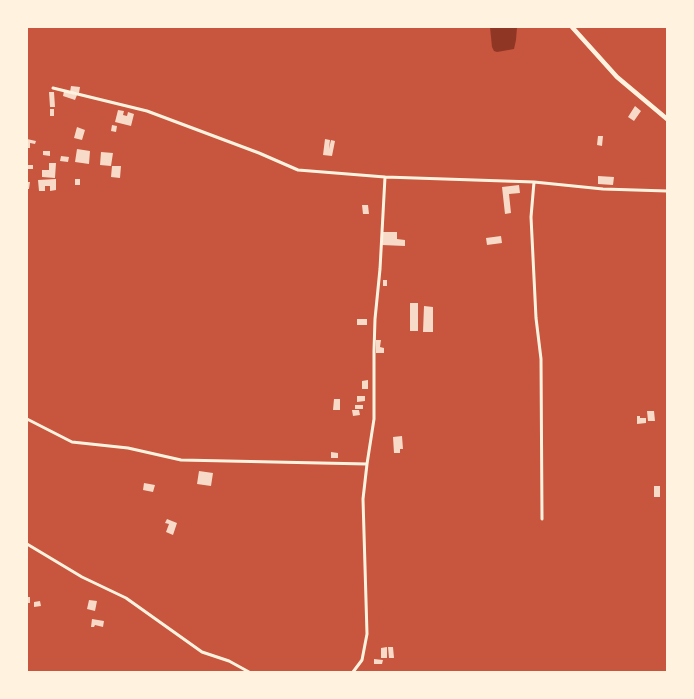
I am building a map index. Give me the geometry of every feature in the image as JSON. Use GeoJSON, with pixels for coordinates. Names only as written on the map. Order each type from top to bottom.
{"type":"FeatureCollection","features":[{"type":"Feature","properties":{"kind":"main road"},"geometry":{"type":"LineString","coordinates":[[572,27],[618,77],[667,119]]}},
{"type":"Feature","properties":{"kind":"street"},"geometry":{"type":"LineString","coordinates":[[53,88],[147,111],[259,153],[298,170],[385,177],[534,182],[603,189],[667,191]]}},
{"type":"Feature","properties":{"kind":"street"},"geometry":{"type":"LineString","coordinates":[[354,672],[362,660],[367,634],[363,499],[374,419],[375,319],[380,269],[385,177]]}},
{"type":"Feature","properties":{"kind":"street"},"geometry":{"type":"LineString","coordinates":[[534,182],[531,217],[536,318],[541,359],[542,519]]}},
{"type":"Feature","properties":{"kind":"street"},"geometry":{"type":"LineString","coordinates":[[27,419],[72,442],[128,448],[181,460],[367,464]]}},
{"type":"Feature","properties":{"kind":"street"},"geometry":{"type":"LineString","coordinates":[[27,544],[82,577],[126,598],[202,652],[229,661],[249,672]]}},
{"type":"Feature","properties":{"kind":"shaded area"},"geometry":{"type":"Polygon","coordinates":[[[490,27],[517,27],[514,49],[497,52],[494,51],[492,47],[490,27]]]}},
{"type":"Feature","properties":{"kind":"building"},"geometry":{"type":"Polygon","coordinates":[[[71,86],[80,87],[79,93],[70,92],[71,86]]]}},
{"type":"Feature","properties":{"kind":"building"},"geometry":{"type":"Polygon","coordinates":[[[64,91],[77,95],[75,100],[63,96],[64,91]]]}},
{"type":"Feature","properties":{"kind":"building"},"geometry":{"type":"Polygon","coordinates":[[[49,92],[54,92],[55,107],[50,107],[49,92]]]}},
{"type":"Feature","properties":{"kind":"building"},"geometry":{"type":"Polygon","coordinates":[[[635,106],[641,111],[634,121],[628,117],[635,106]]]}},
{"type":"Feature","properties":{"kind":"building"},"geometry":{"type":"Polygon","coordinates":[[[50,109],[54,109],[54,116],[50,116],[50,109]]]}},
{"type":"Feature","properties":{"kind":"building"},"geometry":{"type":"Polygon","coordinates":[[[118,110],[124,111],[123,115],[127,116],[128,112],[134,114],[131,126],[115,122],[118,110]]]}},
{"type":"Feature","properties":{"kind":"building"},"geometry":{"type":"Polygon","coordinates":[[[112,125],[117,126],[116,132],[111,131],[112,125]]]}},
{"type":"Feature","properties":{"kind":"building"},"geometry":{"type":"Polygon","coordinates":[[[77,127],[85,130],[82,140],[74,138],[77,127]]]}},
{"type":"Feature","properties":{"kind":"building"},"geometry":{"type":"Polygon","coordinates":[[[598,136],[603,136],[602,146],[597,145],[598,136]]]}},
{"type":"Feature","properties":{"kind":"building"},"geometry":{"type":"Polygon","coordinates":[[[27,139],[36,141],[35,144],[30,143],[30,148],[27,148],[27,139]]]}},
{"type":"Feature","properties":{"kind":"building"},"geometry":{"type":"Polygon","coordinates":[[[325,139],[330,140],[329,149],[331,140],[335,141],[332,156],[323,155],[325,139]]]}},
{"type":"Feature","properties":{"kind":"building"},"geometry":{"type":"Polygon","coordinates":[[[77,149],[90,151],[89,164],[75,162],[77,149]]]}},
{"type":"Feature","properties":{"kind":"building"},"geometry":{"type":"Polygon","coordinates":[[[43,151],[50,151],[50,156],[43,155],[43,151]]]}},
{"type":"Feature","properties":{"kind":"building"},"geometry":{"type":"Polygon","coordinates":[[[101,152],[113,153],[111,166],[100,165],[101,152]]]}},
{"type":"Feature","properties":{"kind":"building"},"geometry":{"type":"Polygon","coordinates":[[[61,156],[69,157],[68,162],[60,161],[61,156]]]}},
{"type":"Feature","properties":{"kind":"building"},"geometry":{"type":"Polygon","coordinates":[[[49,163],[56,163],[55,178],[42,177],[42,170],[49,170],[49,163]]]}},
{"type":"Feature","properties":{"kind":"building"},"geometry":{"type":"Polygon","coordinates":[[[27,165],[33,165],[33,169],[27,169],[27,165]]]}},
{"type":"Feature","properties":{"kind":"building"},"geometry":{"type":"Polygon","coordinates":[[[112,166],[121,166],[120,178],[111,177],[112,166]]]}},
{"type":"Feature","properties":{"kind":"building"},"geometry":{"type":"Polygon","coordinates":[[[598,176],[614,177],[613,185],[598,184],[598,176]]]}},
{"type":"Feature","properties":{"kind":"building"},"geometry":{"type":"Polygon","coordinates":[[[56,179],[56,190],[50,191],[50,186],[45,186],[45,191],[39,191],[38,180],[56,179]]]}},
{"type":"Feature","properties":{"kind":"building"},"geometry":{"type":"Polygon","coordinates":[[[75,179],[80,179],[80,185],[75,185],[75,179]]]}},
{"type":"Feature","properties":{"kind":"building"},"geometry":{"type":"Polygon","coordinates":[[[27,182],[30,182],[29,189],[27,189],[27,182]]]}},
{"type":"Feature","properties":{"kind":"building"},"geometry":{"type":"Polygon","coordinates":[[[519,185],[520,193],[509,194],[511,213],[505,214],[502,187],[519,185]]]}},
{"type":"Feature","properties":{"kind":"building"},"geometry":{"type":"Polygon","coordinates":[[[362,205],[368,205],[369,214],[363,214],[362,205]]]}},
{"type":"Feature","properties":{"kind":"building"},"geometry":{"type":"Polygon","coordinates":[[[383,232],[397,232],[397,239],[405,240],[405,246],[382,245],[383,232]]]}},
{"type":"Feature","properties":{"kind":"building"},"geometry":{"type":"Polygon","coordinates":[[[501,236],[502,243],[487,245],[486,238],[501,236]]]}},
{"type":"Feature","properties":{"kind":"building"},"geometry":{"type":"Polygon","coordinates":[[[383,280],[387,280],[387,286],[383,286],[383,280]]]}},
{"type":"Feature","properties":{"kind":"building"},"geometry":{"type":"Polygon","coordinates":[[[410,303],[418,303],[418,331],[410,331],[410,303]]]}},
{"type":"Feature","properties":{"kind":"building"},"geometry":{"type":"Polygon","coordinates":[[[424,306],[433,307],[433,332],[423,332],[424,306]]]}},
{"type":"Feature","properties":{"kind":"building"},"geometry":{"type":"Polygon","coordinates":[[[357,319],[367,319],[367,325],[357,325],[357,319]]]}},
{"type":"Feature","properties":{"kind":"building"},"geometry":{"type":"Polygon","coordinates":[[[376,340],[381,340],[380,347],[384,348],[384,353],[376,353],[376,340]]]}},
{"type":"Feature","properties":{"kind":"building"},"geometry":{"type":"Polygon","coordinates":[[[368,380],[368,389],[362,389],[362,381],[368,380]]]}},
{"type":"Feature","properties":{"kind":"building"},"geometry":{"type":"Polygon","coordinates":[[[357,396],[365,396],[365,401],[357,402],[357,396]]]}},
{"type":"Feature","properties":{"kind":"building"},"geometry":{"type":"Polygon","coordinates":[[[334,399],[340,399],[340,410],[333,410],[334,399]]]}},
{"type":"Feature","properties":{"kind":"building"},"geometry":{"type":"Polygon","coordinates":[[[355,405],[363,405],[363,409],[355,409],[355,405]]]}},
{"type":"Feature","properties":{"kind":"building"},"geometry":{"type":"Polygon","coordinates":[[[352,410],[359,410],[360,415],[353,416],[352,410]]]}},
{"type":"Feature","properties":{"kind":"building"},"geometry":{"type":"Polygon","coordinates":[[[647,411],[654,411],[655,421],[648,421],[647,411]]]}},
{"type":"Feature","properties":{"kind":"building"},"geometry":{"type":"Polygon","coordinates":[[[637,416],[640,416],[640,418],[646,418],[646,423],[637,424],[637,416]]]}},
{"type":"Feature","properties":{"kind":"building"},"geometry":{"type":"Polygon","coordinates":[[[402,436],[403,449],[400,449],[400,453],[394,453],[393,437],[402,436]]]}},
{"type":"Feature","properties":{"kind":"building"},"geometry":{"type":"Polygon","coordinates":[[[331,452],[338,453],[338,458],[331,458],[331,452]]]}},
{"type":"Feature","properties":{"kind":"building"},"geometry":{"type":"Polygon","coordinates":[[[199,471],[213,473],[211,486],[197,484],[199,471]]]}},
{"type":"Feature","properties":{"kind":"building"},"geometry":{"type":"Polygon","coordinates":[[[144,483],[155,485],[153,492],[143,490],[144,483]]]}},
{"type":"Feature","properties":{"kind":"building"},"geometry":{"type":"Polygon","coordinates":[[[654,486],[660,486],[660,497],[654,497],[654,486]]]}},
{"type":"Feature","properties":{"kind":"building"},"geometry":{"type":"Polygon","coordinates":[[[167,519],[177,523],[173,535],[166,532],[169,524],[165,523],[167,519]]]}},
{"type":"Feature","properties":{"kind":"building"},"geometry":{"type":"Polygon","coordinates":[[[27,597],[30,597],[30,603],[27,603],[27,597]]]}},
{"type":"Feature","properties":{"kind":"building"},"geometry":{"type":"Polygon","coordinates":[[[89,600],[97,601],[95,611],[87,609],[89,600]]]}},
{"type":"Feature","properties":{"kind":"building"},"geometry":{"type":"Polygon","coordinates":[[[40,601],[41,606],[34,607],[34,602],[40,601]]]}},
{"type":"Feature","properties":{"kind":"building"},"geometry":{"type":"Polygon","coordinates":[[[92,619],[104,621],[103,627],[95,625],[94,627],[91,627],[92,619]]]}},
{"type":"Feature","properties":{"kind":"building"},"geometry":{"type":"Polygon","coordinates":[[[387,647],[387,658],[381,658],[381,648],[387,647]]]}},
{"type":"Feature","properties":{"kind":"building"},"geometry":{"type":"Polygon","coordinates":[[[388,647],[393,647],[394,658],[389,658],[388,647]]]}},
{"type":"Feature","properties":{"kind":"building"},"geometry":{"type":"Polygon","coordinates":[[[374,659],[383,660],[382,664],[374,664],[374,659]]]}}]}
